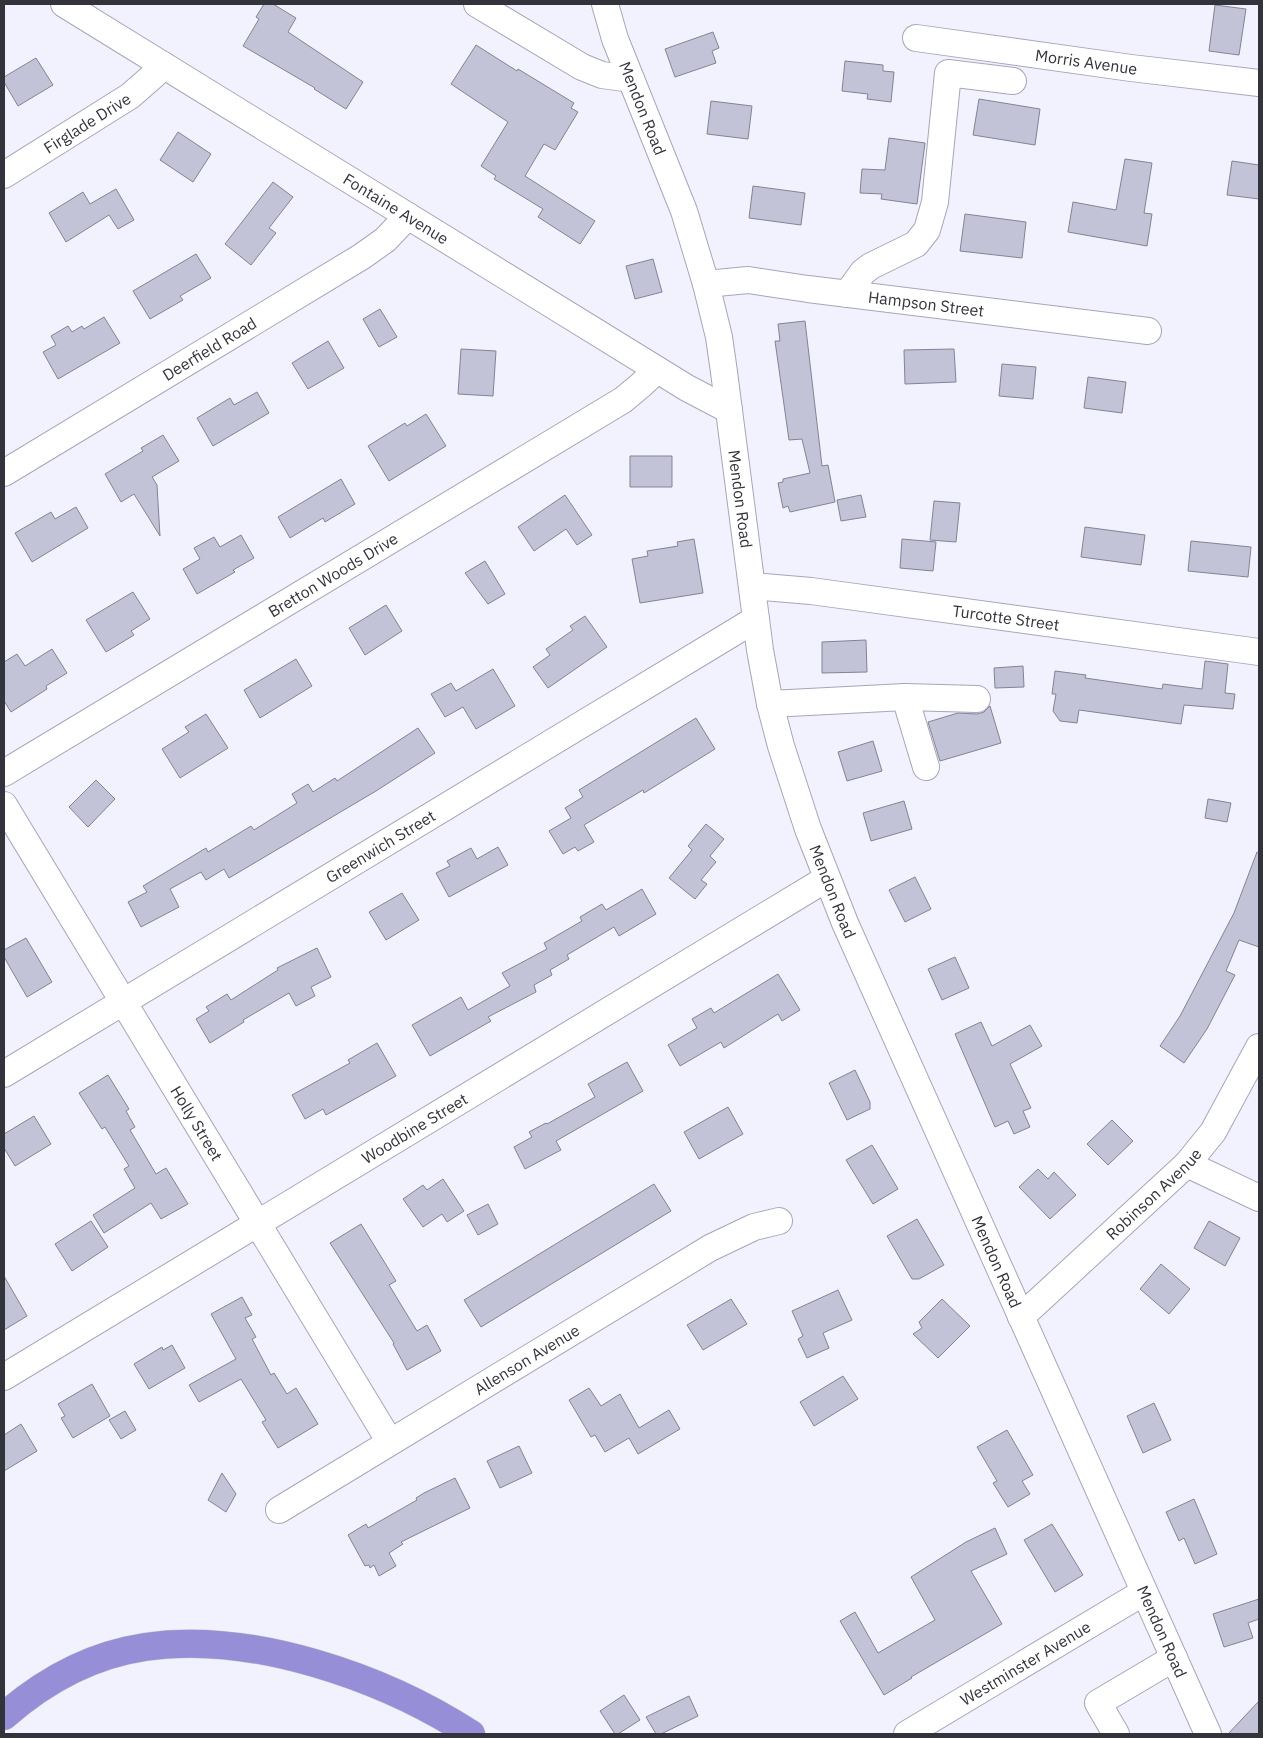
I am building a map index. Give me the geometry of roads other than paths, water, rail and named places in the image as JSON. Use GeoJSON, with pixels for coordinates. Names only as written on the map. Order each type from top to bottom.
{"type":"FeatureCollection","features":[{"type":"Feature","properties":{"kind":"highway"},"geometry":{"type":"LineString","coordinates":[[4,1716],[61,1674],[93,1661],[144,1647],[198,1644],[217,1645],[280,1655],[351,1675],[415,1702],[471,1734]]}},
{"type":"Feature","properties":{"kind":"street","name":"Fontaine Avenue"},"geometry":{"type":"LineString","coordinates":[[64,4],[657,370],[729,410]]}},
{"type":"Feature","properties":{"kind":"street"},"geometry":{"type":"LineString","coordinates":[[477,4],[587,69],[612,77],[631,79]]}},
{"type":"Feature","properties":{"kind":"street","name":"Mendon Road"},"geometry":{"type":"LineString","coordinates":[[606,4],[615,38],[672,179],[693,237],[719,337],[756,619],[770,704],[797,799],[826,878],[1208,1734]]}},
{"type":"Feature","properties":{"kind":"street","name":"Morris Avenue"},"geometry":{"type":"LineString","coordinates":[[916,38],[1259,84]]}},
{"type":"Feature","properties":{"kind":"street","name":"Firglade Drive"},"geometry":{"type":"LineString","coordinates":[[4,175],[130,96],[163,65]]}},
{"type":"Feature","properties":{"kind":"street"},"geometry":{"type":"LineString","coordinates":[[847,294],[863,272],[871,266],[916,244],[927,230],[935,202],[948,73],[1013,81]]}},
{"type":"Feature","properties":{"kind":"street","name":"Deerfield Road"},"geometry":{"type":"LineString","coordinates":[[4,473],[361,257],[385,240],[408,216]]}},
{"type":"Feature","properties":{"kind":"street","name":"Hampson Street"},"geometry":{"type":"LineString","coordinates":[[706,284],[748,280],[1148,331]]}},
{"type":"Feature","properties":{"kind":"street","name":"Bretton Woods Drive"},"geometry":{"type":"LineString","coordinates":[[4,773],[622,400],[641,386],[657,370]]}},
{"type":"Feature","properties":{"kind":"street","name":"Turcotte Street"},"geometry":{"type":"LineString","coordinates":[[752,586],[812,591],[1259,652]]}},
{"type":"Feature","properties":{"kind":"street","name":"Greenwich Street"},"geometry":{"type":"LineString","coordinates":[[4,1074],[756,619]]}},
{"type":"Feature","properties":{"kind":"street"},"geometry":{"type":"LineString","coordinates":[[770,704],[905,697],[977,699]]}},
{"type":"Feature","properties":{"kind":"street"},"geometry":{"type":"LineString","coordinates":[[905,697],[926,767]]}},
{"type":"Feature","properties":{"kind":"street","name":"Holly Street"},"geometry":{"type":"LineString","coordinates":[[4,805],[390,1442]]}},
{"type":"Feature","properties":{"kind":"street","name":"Woodbine Street"},"geometry":{"type":"LineString","coordinates":[[4,1377],[826,878]]}},
{"type":"Feature","properties":{"kind":"street","name":"Robinson Avenue"},"geometry":{"type":"LineString","coordinates":[[1021,1318],[1187,1164],[1213,1132],[1259,1047]]}},
{"type":"Feature","properties":{"kind":"street"},"geometry":{"type":"LineString","coordinates":[[1187,1164],[1259,1198]]}},
{"type":"Feature","properties":{"kind":"street","name":"Allenson Avenue"},"geometry":{"type":"LineString","coordinates":[[279,1510],[710,1248],[754,1227],[779,1221]]}},
{"type":"Feature","properties":{"kind":"street","name":"Westminster Avenue"},"geometry":{"type":"LineString","coordinates":[[907,1734],[1144,1592]]}},
{"type":"Feature","properties":{"kind":"street"},"geometry":{"type":"LineString","coordinates":[[1116,1734],[1098,1703],[1174,1658]]}}]}
